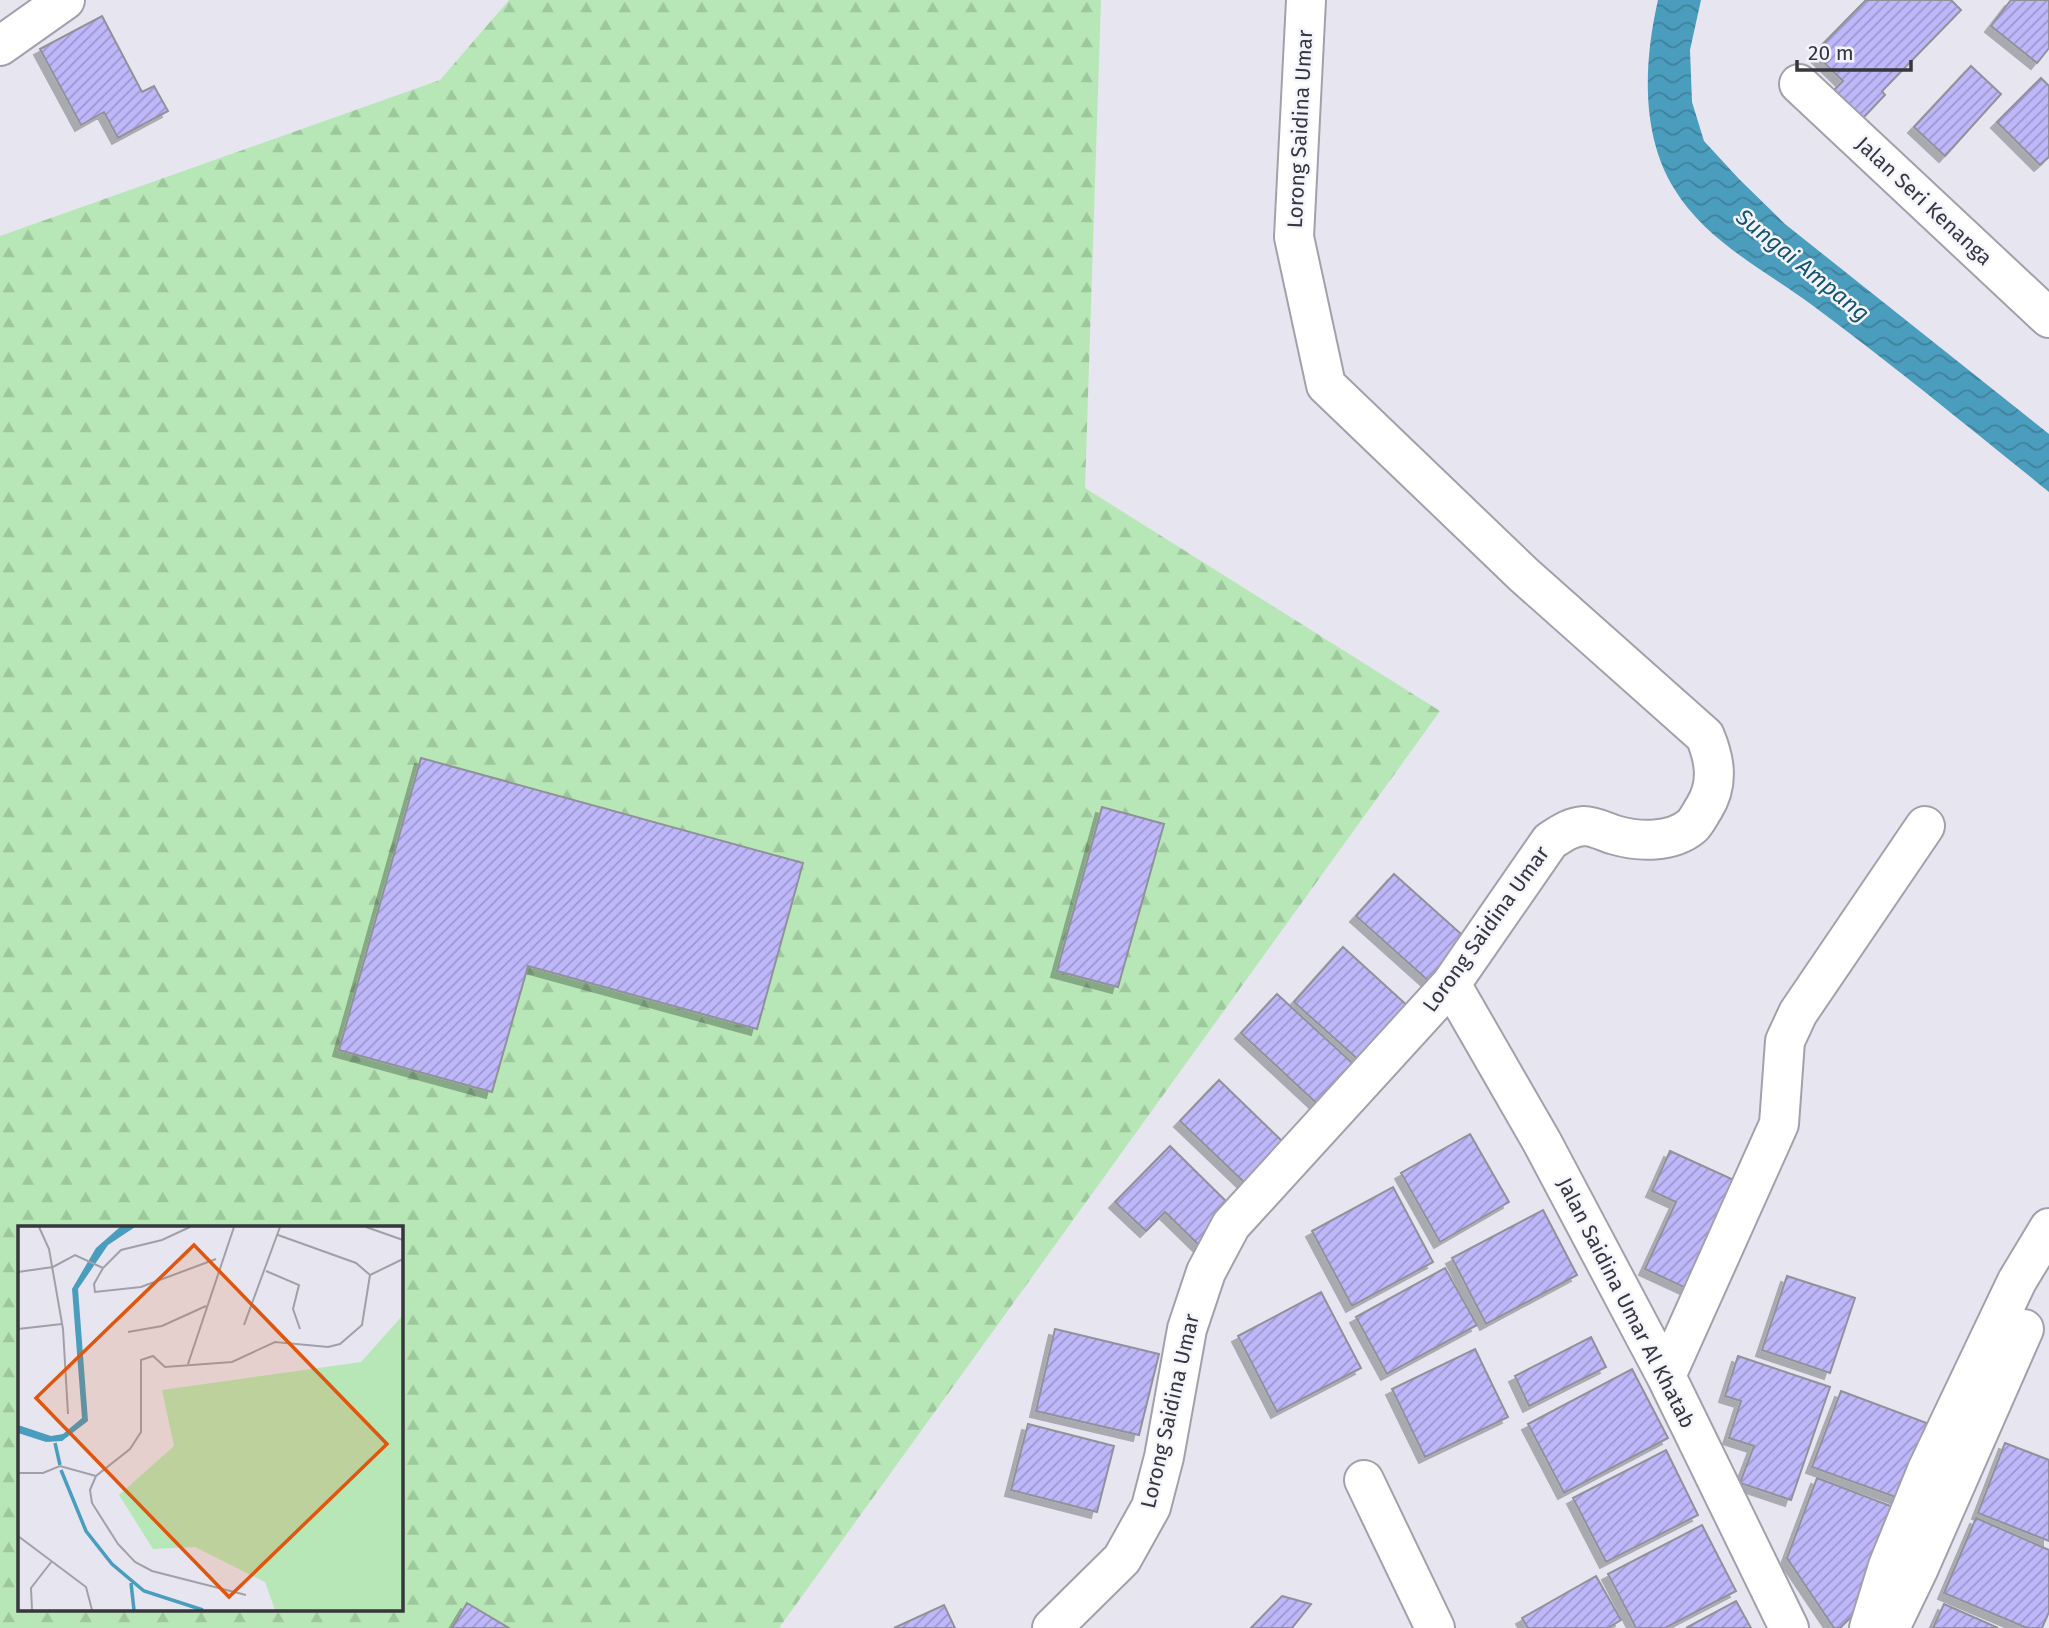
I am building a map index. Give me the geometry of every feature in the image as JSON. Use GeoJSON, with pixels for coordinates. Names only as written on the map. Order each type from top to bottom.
{"type":"FeatureCollection","features":[{"type":"Feature","properties":{"kind":"street"},"geometry":{"type":"LineString","coordinates":[[0,46],[65,0]]}},
{"type":"Feature","properties":{"kind":"street","name":"Lorong Saidina Umar"},"geometry":{"type":"LineString","coordinates":[[1052,1628],[1122,1559],[1151,1507],[1164,1457],[1187,1329],[1206,1272],[1230,1225],[1451,984],[1550,841],[1567,829],[1586,826],[1619,836],[1672,838],[1693,825],[1708,802],[1713,784],[1712,752],[1704,736],[1524,575],[1326,385],[1294,237],[1307,0]]}},
{"type":"Feature","properties":{"kind":"street","name":"Jalan Seri Kenanga"},"geometry":{"type":"LineString","coordinates":[[1799,84],[2049,318]]}},
{"type":"Feature","properties":{"kind":"street"},"geometry":{"type":"LineString","coordinates":[[1666,1376],[1779,1124],[1785,1041],[1789,1032],[1798,1013],[1925,826]]}},
{"type":"Feature","properties":{"kind":"street","name":"Jalan Saidina Umar Al Khatab"},"geometry":{"type":"LineString","coordinates":[[1451,984],[1542,1142],[1666,1376],[1789,1628]]}},
{"type":"Feature","properties":{"kind":"street"},"geometry":{"type":"LineString","coordinates":[[1869,1628],[1888,1566],[1927,1470],[2017,1281],[2043,1240]]}},
{"type":"Feature","properties":{"kind":"street"},"geometry":{"type":"LineString","coordinates":[[1890,1628],[2024,1329]]}},
{"type":"Feature","properties":{"kind":"street"},"geometry":{"type":"LineString","coordinates":[[1364,1480],[1435,1628]]}},
{"type":"Feature","properties":{"kind":"green space"},"geometry":{"type":"Polygon","coordinates":[[[509,0],[1101,0],[1085,488],[1440,711],[779,1628],[0,1628],[0,236],[440,80],[509,0]]]}},
{"type":"Feature","properties":{"kind":"water","name":"Sungai Ampang"},"geometry":{"type":"Polygon","coordinates":[[[1658,0],[1701,0],[1690,50],[1692,102],[1704,141],[1785,224],[2049,434],[2049,492],[1842,328],[1720,240],[1688,208],[1664,169],[1651,122],[1648,72],[1658,0]]]}},
{"type":"Feature","properties":{"kind":"building"},"geometry":{"type":"Polygon","coordinates":[[[1866,0],[1951,0],[1961,10],[1882,91],[1885,95],[1861,120],[1832,92],[1843,81],[1814,53],[1866,0]]]}},
{"type":"Feature","properties":{"kind":"building"},"geometry":{"type":"Polygon","coordinates":[[[2011,0],[2049,0],[2049,48],[2037,63],[1991,26],[2011,0]]]}},
{"type":"Feature","properties":{"kind":"building"},"geometry":{"type":"Polygon","coordinates":[[[102,16],[142,92],[154,86],[168,111],[118,138],[104,112],[81,125],[40,49],[102,16]]]}},
{"type":"Feature","properties":{"kind":"building"},"geometry":{"type":"Polygon","coordinates":[[[1971,66],[2001,94],[1945,156],[1914,127],[1971,66]]]}},
{"type":"Feature","properties":{"kind":"building"},"geometry":{"type":"Polygon","coordinates":[[[2041,78],[2049,86],[2049,157],[2040,165],[1997,122],[2041,78]]]}},
{"type":"Feature","properties":{"kind":"building"},"geometry":{"type":"Polygon","coordinates":[[[421,758],[803,863],[757,1029],[528,966],[492,1092],[339,1050],[421,758]]]}},
{"type":"Feature","properties":{"kind":"building"},"geometry":{"type":"Polygon","coordinates":[[[1102,807],[1164,824],[1118,987],[1057,971],[1102,807]]]}},
{"type":"Feature","properties":{"kind":"building"},"geometry":{"type":"Polygon","coordinates":[[[1394,874],[1470,942],[1432,984],[1356,916],[1394,874]]]}},
{"type":"Feature","properties":{"kind":"building"},"geometry":{"type":"Polygon","coordinates":[[[1343,947],[1410,1008],[1362,1063],[1294,1002],[1343,947]]]}},
{"type":"Feature","properties":{"kind":"building"},"geometry":{"type":"Polygon","coordinates":[[[1277,994],[1361,1071],[1325,1111],[1241,1033],[1277,994]]]}},
{"type":"Feature","properties":{"kind":"building"},"geometry":{"type":"Polygon","coordinates":[[[1219,1080],[1285,1144],[1246,1184],[1180,1121],[1219,1080]]]}},
{"type":"Feature","properties":{"kind":"building"},"geometry":{"type":"Polygon","coordinates":[[[1470,1134],[1509,1202],[1440,1242],[1401,1173],[1470,1134]]]}},
{"type":"Feature","properties":{"kind":"building"},"geometry":{"type":"Polygon","coordinates":[[[1170,1146],[1237,1212],[1202,1248],[1165,1212],[1146,1231],[1115,1202],[1170,1146]]]}},
{"type":"Feature","properties":{"kind":"building"},"geometry":{"type":"Polygon","coordinates":[[[1670,1151],[1736,1181],[1686,1288],[1645,1269],[1676,1202],[1652,1191],[1670,1151]]]}},
{"type":"Feature","properties":{"kind":"building"},"geometry":{"type":"Polygon","coordinates":[[[1393,1187],[1433,1262],[1352,1306],[1312,1231],[1393,1187]]]}},
{"type":"Feature","properties":{"kind":"building"},"geometry":{"type":"Polygon","coordinates":[[[1543,1210],[1577,1275],[1486,1324],[1452,1258],[1543,1210]]]}},
{"type":"Feature","properties":{"kind":"building"},"geometry":{"type":"Polygon","coordinates":[[[1445,1268],[1477,1325],[1387,1374],[1356,1317],[1445,1268]]]}},
{"type":"Feature","properties":{"kind":"building"},"geometry":{"type":"Polygon","coordinates":[[[1787,1276],[1855,1298],[1830,1373],[1762,1350],[1787,1276]]]}},
{"type":"Feature","properties":{"kind":"building"},"geometry":{"type":"Polygon","coordinates":[[[1321,1292],[1361,1368],[1277,1412],[1238,1336],[1321,1292]]]}},
{"type":"Feature","properties":{"kind":"building"},"geometry":{"type":"Polygon","coordinates":[[[1055,1329],[1159,1354],[1139,1435],[1036,1411],[1055,1329]]]}},
{"type":"Feature","properties":{"kind":"building"},"geometry":{"type":"Polygon","coordinates":[[[1591,1337],[1606,1367],[1529,1406],[1515,1376],[1591,1337]]]}},
{"type":"Feature","properties":{"kind":"building"},"geometry":{"type":"Polygon","coordinates":[[[1475,1349],[1508,1417],[1425,1457],[1392,1389],[1475,1349]]]}},
{"type":"Feature","properties":{"kind":"building"},"geometry":{"type":"Polygon","coordinates":[[[1738,1356],[1830,1387],[1791,1500],[1740,1483],[1754,1446],[1729,1438],[1741,1401],[1725,1396],[1738,1356]]]}},
{"type":"Feature","properties":{"kind":"building"},"geometry":{"type":"Polygon","coordinates":[[[1632,1369],[1668,1438],[1564,1493],[1528,1424],[1632,1369]]]}},
{"type":"Feature","properties":{"kind":"building"},"geometry":{"type":"Polygon","coordinates":[[[1841,1391],[1932,1425],[1904,1500],[1812,1467],[1841,1391]]]}},
{"type":"Feature","properties":{"kind":"building"},"geometry":{"type":"Polygon","coordinates":[[[1028,1424],[1114,1446],[1097,1512],[1011,1490],[1028,1424]]]}},
{"type":"Feature","properties":{"kind":"building"},"geometry":{"type":"Polygon","coordinates":[[[2005,1443],[2049,1460],[2049,1541],[1978,1513],[2005,1443]]]}},
{"type":"Feature","properties":{"kind":"building"},"geometry":{"type":"Polygon","coordinates":[[[1666,1450],[1698,1515],[1606,1562],[1573,1498],[1666,1450]]]}},
{"type":"Feature","properties":{"kind":"building"},"geometry":{"type":"Polygon","coordinates":[[[1817,1478],[1896,1508],[1866,1602],[1840,1628],[1834,1628],[1787,1558],[1817,1478]]]}},
{"type":"Feature","properties":{"kind":"building"},"geometry":{"type":"Polygon","coordinates":[[[1976,1518],[2049,1550],[2049,1612],[2042,1628],[2027,1628],[1944,1593],[1976,1518]]]}},
{"type":"Feature","properties":{"kind":"building"},"geometry":{"type":"Polygon","coordinates":[[[1702,1525],[1736,1591],[1665,1628],[1636,1628],[1608,1574],[1702,1525]]]}},
{"type":"Feature","properties":{"kind":"building"},"geometry":{"type":"Polygon","coordinates":[[[1596,1576],[1621,1620],[1608,1628],[1528,1628],[1522,1618],[1596,1576]]]}},
{"type":"Feature","properties":{"kind":"building"},"geometry":{"type":"Polygon","coordinates":[[[1282,1596],[1311,1604],[1292,1628],[1251,1628],[1282,1596]]]}},
{"type":"Feature","properties":{"kind":"building"},"geometry":{"type":"Polygon","coordinates":[[[1736,1601],[1751,1628],[1686,1628],[1736,1601]]]}},
{"type":"Feature","properties":{"kind":"building"},"geometry":{"type":"Polygon","coordinates":[[[467,1603],[509,1628],[452,1628],[467,1603]]]}},
{"type":"Feature","properties":{"kind":"building"},"geometry":{"type":"Polygon","coordinates":[[[1944,1604],[1998,1628],[1933,1628],[1944,1604]]]}},
{"type":"Feature","properties":{"kind":"building"},"geometry":{"type":"Polygon","coordinates":[[[944,1605],[955,1628],[894,1628],[944,1605]]]}}]}
